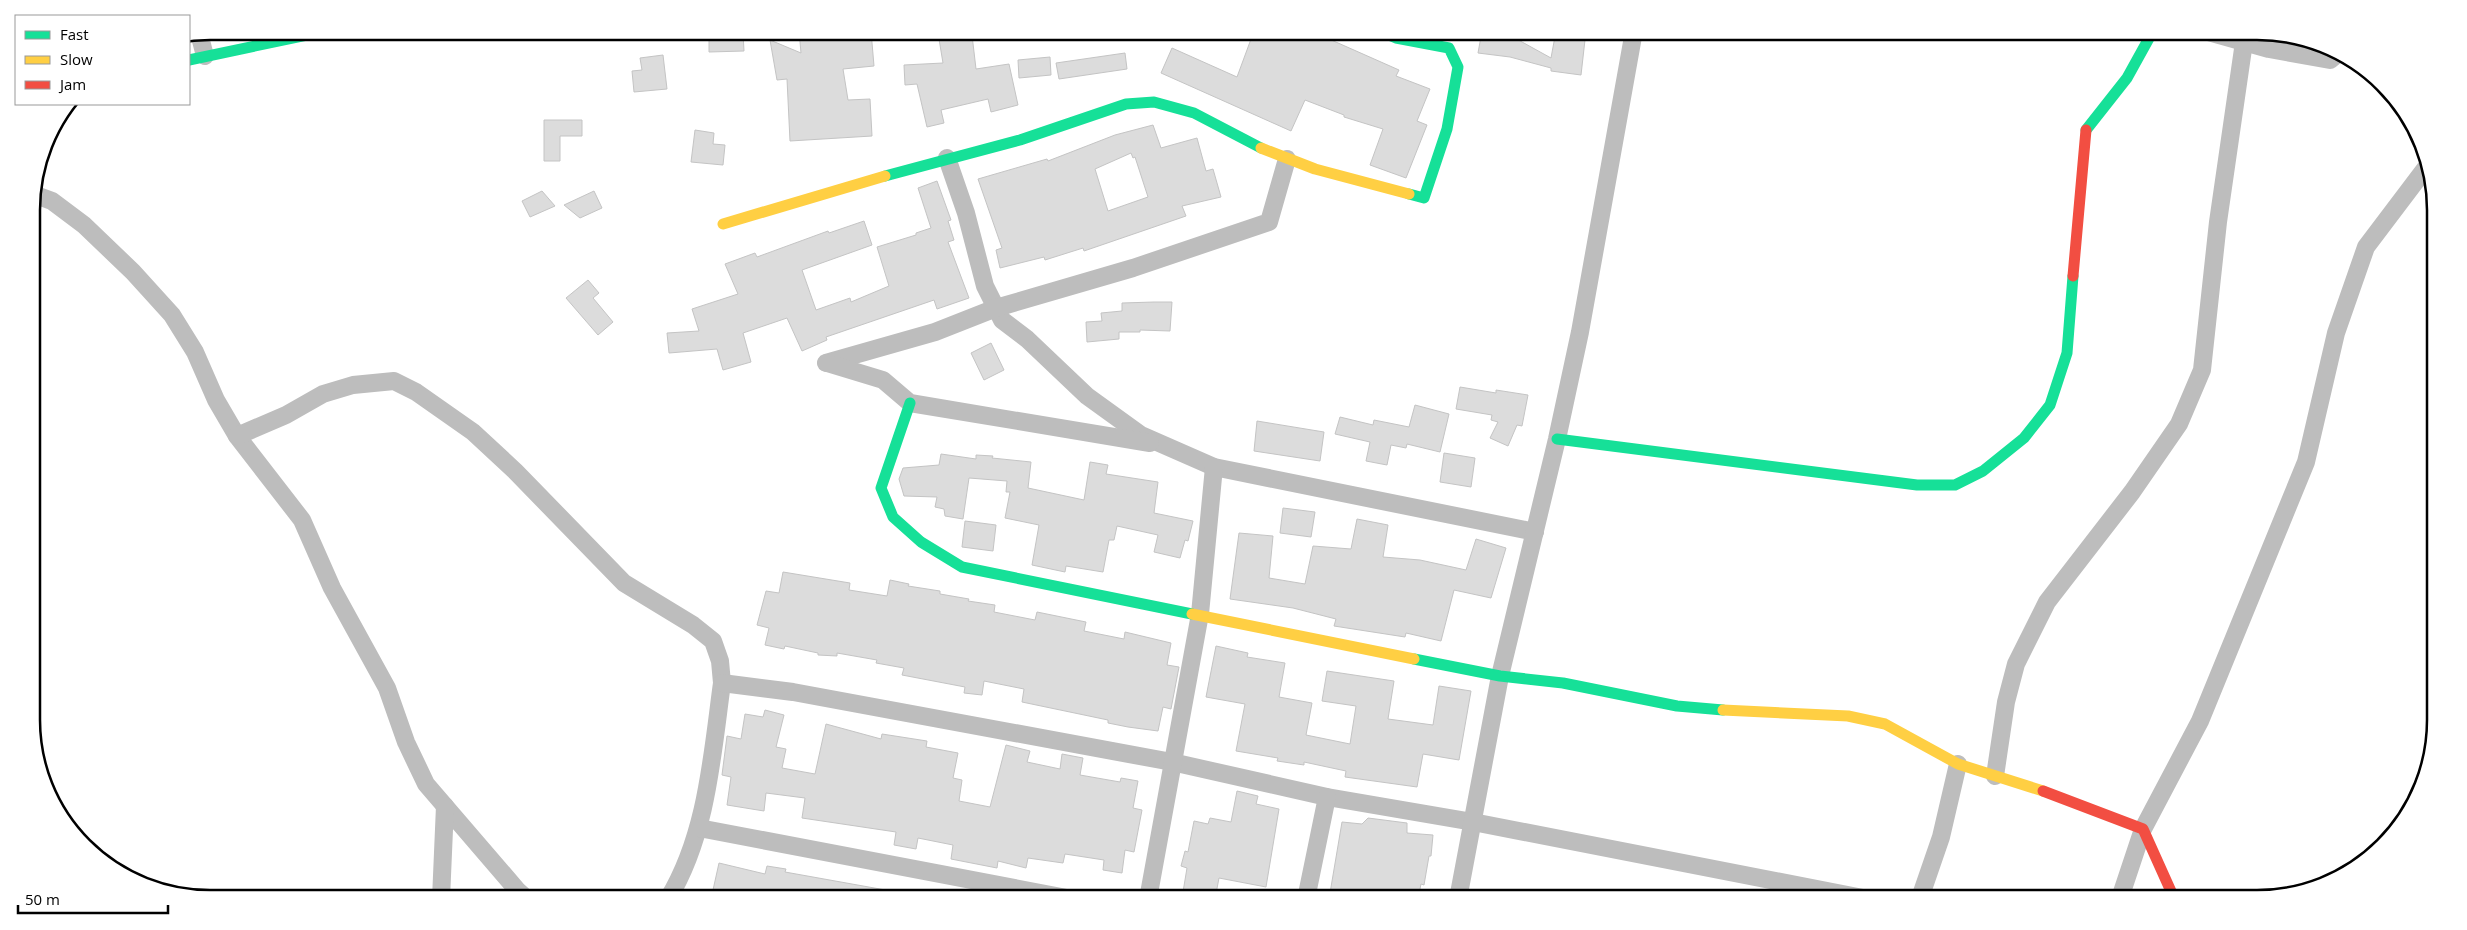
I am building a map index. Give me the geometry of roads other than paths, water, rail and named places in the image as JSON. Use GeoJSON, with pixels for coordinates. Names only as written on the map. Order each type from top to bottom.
{"type":"FeatureCollection","features":[{"type":"Feature","properties":{"kind":"main road"},"geometry":{"type":"LineString","coordinates":[[197,58],[283,40]]}},
{"type":"Feature","properties":{"kind":"main road"},"geometry":{"type":"LineString","coordinates":[[723,224],[947,158],[1020,140],[1126,104],[1154,102],[1194,113],[1265,150],[1315,169],[1424,198],[1447,129],[1458,67],[1451,40]]}},
{"type":"Feature","properties":{"kind":"main road"},"geometry":{"type":"LineString","coordinates":[[1557,439],[1917,485],[1955,485],[1983,471],[2024,438],[2050,404],[2067,353],[2085,131],[2127,78],[2148,40]]}},
{"type":"Feature","properties":{"kind":"main road"},"geometry":{"type":"LineString","coordinates":[[910,402],[881,488],[893,517],[921,542],[962,567],[1500,676],[1563,683],[1677,706],[1773,714],[1848,716],[1885,724],[1958,764],[2057,795],[2143,829],[2170,890]]}},
{"type":"Feature","properties":{"kind":"street"},"geometry":{"type":"LineString","coordinates":[[197,58],[198,40]]}},
{"type":"Feature","properties":{"kind":"street"},"geometry":{"type":"LineString","coordinates":[[1460,890],[1500,676],[1557,439],[1604,204],[1632,40]]}},
{"type":"Feature","properties":{"kind":"street"},"geometry":{"type":"LineString","coordinates":[[2237,40],[2268,49],[2330,60],[2333,58]]}},
{"type":"Feature","properties":{"kind":"street"},"geometry":{"type":"LineString","coordinates":[[1995,776],[2006,702],[2016,664],[2047,602],[2132,492],[2179,424],[2202,370],[2218,222],[2244,42]]}},
{"type":"Feature","properties":{"kind":"street"},"geometry":{"type":"LineString","coordinates":[[947,158],[966,214],[985,286],[1002,320],[1028,339],[1087,396],[1141,435],[1214,467],[1536,532]]}},
{"type":"Feature","properties":{"kind":"street"},"geometry":{"type":"LineString","coordinates":[[1166,446],[910,402],[882,380],[826,363],[935,332],[996,308],[1133,268],[1269,222],[1287,159]]}},
{"type":"Feature","properties":{"kind":"street"},"geometry":{"type":"LineString","coordinates":[[2123,890],[2143,829],[2200,721],[2306,462],[2336,333],[2366,247],[2422,172]]}},
{"type":"Feature","properties":{"kind":"street"},"geometry":{"type":"LineString","coordinates":[[40,197],[52,201],[84,225],[133,272],[172,315],[195,352],[216,400],[237,436],[302,520],[332,588],[387,688],[406,742],[426,784],[517,890]]}},
{"type":"Feature","properties":{"kind":"street"},"geometry":{"type":"LineString","coordinates":[[237,436],[286,414],[323,394],[353,384],[394,381],[416,392],[473,432],[515,471],[624,583],[693,624],[713,642],[720,662],[722,683],[699,828],[680,879],[673,890]]}},
{"type":"Feature","properties":{"kind":"street"},"geometry":{"type":"LineString","coordinates":[[1150,890],[1200,614],[1214,467]]}},
{"type":"Feature","properties":{"kind":"street"},"geometry":{"type":"LineString","coordinates":[[722,683],[793,692],[1172,762],[1327,797],[1473,822],[1775,890]]}},
{"type":"Feature","properties":{"kind":"street"},"geometry":{"type":"LineString","coordinates":[[1923,890],[1941,837],[1958,764]]}},
{"type":"Feature","properties":{"kind":"street"},"geometry":{"type":"LineString","coordinates":[[1308,890],[1327,797]]}},
{"type":"Feature","properties":{"kind":"street"},"geometry":{"type":"LineString","coordinates":[[441,890],[445,806]]}},
{"type":"Feature","properties":{"kind":"street"},"geometry":{"type":"LineString","coordinates":[[699,828],[1025,890]]}}]}
